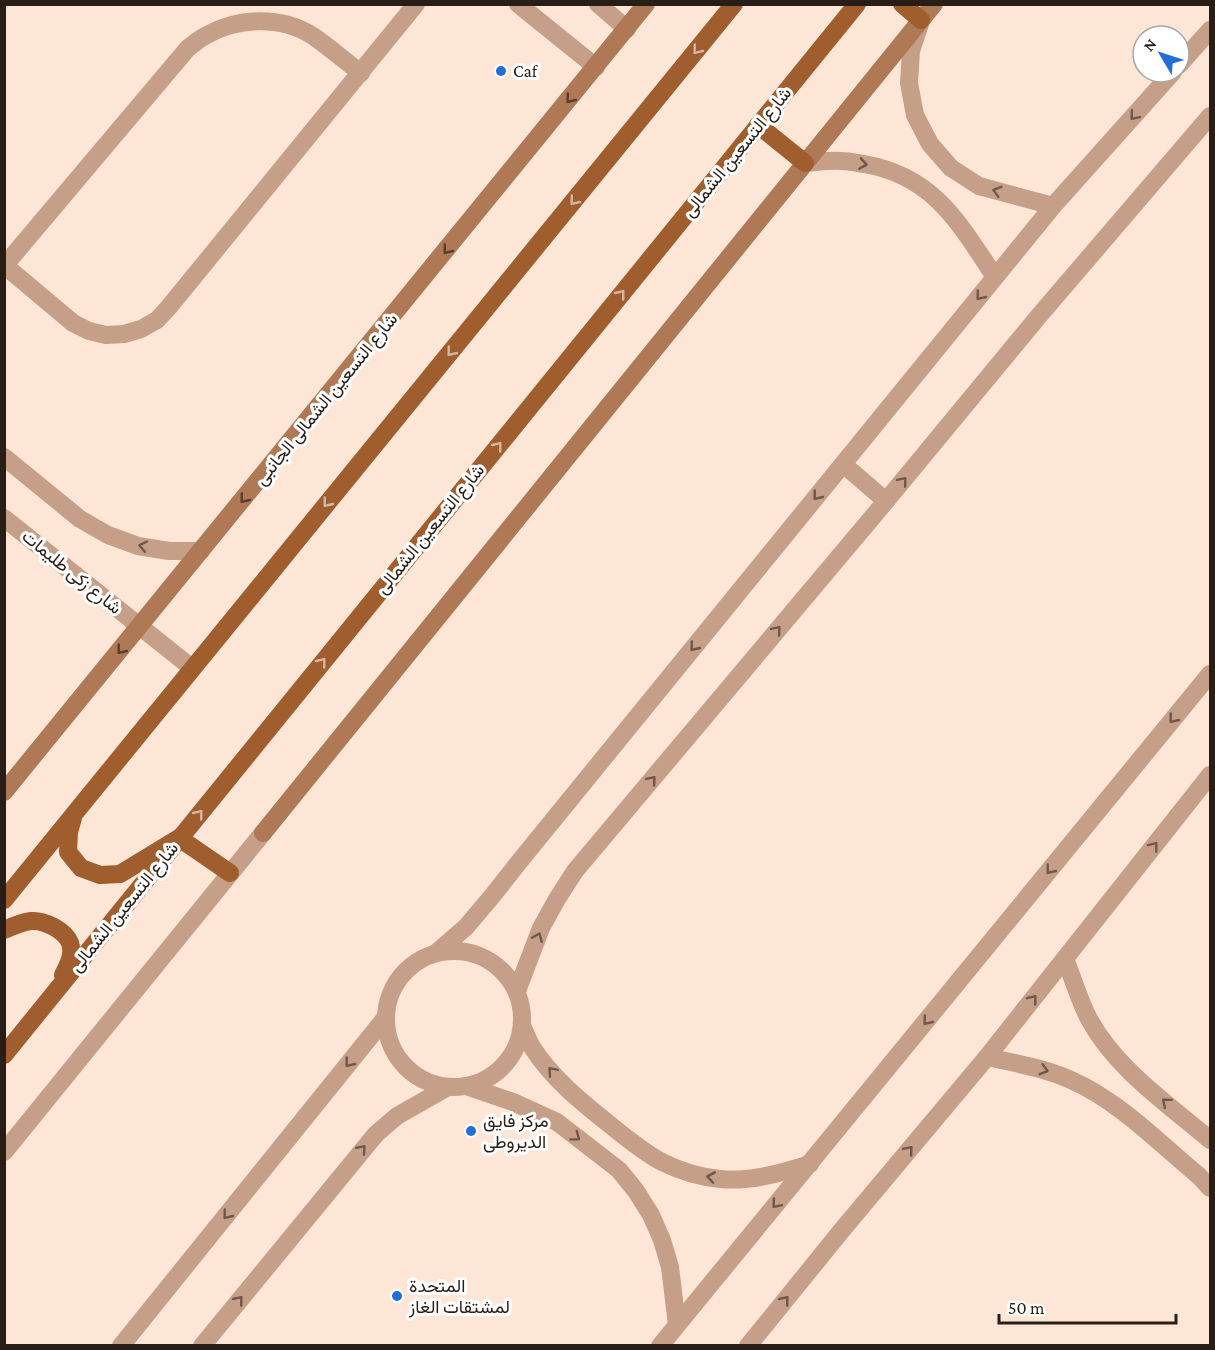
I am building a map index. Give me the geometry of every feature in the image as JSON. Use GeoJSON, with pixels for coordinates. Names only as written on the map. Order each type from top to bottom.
{"type":"FeatureCollection","features":[{"type":"Feature","properties":{"kind":"main road"},"geometry":{"type":"LineString","coordinates":[[4,900],[734,4]]}},
{"type":"Feature","properties":{"kind":"main road","name":"شارع التسعين الشمالى"},"geometry":{"type":"LineString","coordinates":[[4,1055],[857,4]]}},
{"type":"Feature","properties":{"kind":"main road"},"geometry":{"type":"LineString","coordinates":[[902,4],[921,20]]}},
{"type":"Feature","properties":{"kind":"main road"},"geometry":{"type":"LineString","coordinates":[[758,126],[805,163]]}},
{"type":"Feature","properties":{"kind":"main road"},"geometry":{"type":"LineString","coordinates":[[76,811],[69,832],[68,852],[81,868],[100,876],[120,874],[179,838],[230,873]]}},
{"type":"Feature","properties":{"kind":"main road"},"geometry":{"type":"LineString","coordinates":[[4,930],[32,921],[47,923],[60,931],[70,943],[70,960],[55,993]]}},
{"type":"Feature","properties":{"kind":"street"},"geometry":{"type":"LineString","coordinates":[[361,73],[312,35],[287,24],[260,21],[233,24],[207,34],[180,57],[5,265],[73,323],[89,331],[106,335],[124,334],[141,329],[157,320],[361,73],[416,4]]}},
{"type":"Feature","properties":{"kind":"street"},"geometry":{"type":"LineString","coordinates":[[518,4],[596,67]]}},
{"type":"Feature","properties":{"kind":"street"},"geometry":{"type":"LineString","coordinates":[[598,4],[627,29]]}},
{"type":"Feature","properties":{"kind":"street","name":"شارع التسعين الشمالى الجانبى"},"geometry":{"type":"LineString","coordinates":[[4,792],[646,4]]}},
{"type":"Feature","properties":{"kind":"street"},"geometry":{"type":"LineString","coordinates":[[4,1152],[934,4]]}},
{"type":"Feature","properties":{"kind":"street"},"geometry":{"type":"LineString","coordinates":[[921,20],[911,51],[909,83],[915,115],[930,144],[951,168],[979,186],[1053,206]]}},
{"type":"Feature","properties":{"kind":"street"},"geometry":{"type":"LineString","coordinates":[[1191,51],[1210,30]]}},
{"type":"Feature","properties":{"kind":"street"},"geometry":{"type":"LineString","coordinates":[[436,953],[466,927],[493,895],[1053,206],[1162,84]]}},
{"type":"Feature","properties":{"kind":"street"},"geometry":{"type":"LineString","coordinates":[[517,991],[541,928],[575,871],[1038,317],[1210,116]]}},
{"type":"Feature","properties":{"kind":"street"},"geometry":{"type":"LineString","coordinates":[[805,163],[843,160],[880,167],[915,181],[940,200],[996,277]]}},
{"type":"Feature","properties":{"kind":"street"},"geometry":{"type":"LineString","coordinates":[[4,457],[80,519],[108,535],[138,546],[170,551],[201,551]]}},
{"type":"Feature","properties":{"kind":"street"},"geometry":{"type":"LineString","coordinates":[[843,464],[886,501]]}},
{"type":"Feature","properties":{"kind":"street","name":"شارع زكى طليمات"},"geometry":{"type":"LineString","coordinates":[[4,518],[192,668]]}},
{"type":"Feature","properties":{"kind":"street"},"geometry":{"type":"LineString","coordinates":[[660,1346],[1210,674]]}},
{"type":"Feature","properties":{"kind":"street"},"geometry":{"type":"LineString","coordinates":[[748,1346],[987,1057],[1210,775]]}},
{"type":"Feature","properties":{"kind":"street"},"geometry":{"type":"LineString","coordinates":[[202,1346],[376,1134],[397,1116],[457,1087],[487,1079],[504,1065],[516,1047],[522,1026],[522,1008],[517,991],[507,975],[492,962],[475,953],[456,950],[436,953],[416,962],[400,977],[390,996],[386,1017],[390,1043],[403,1065],[423,1080],[457,1087],[513,1102],[557,1122],[619,1170],[651,1215],[662,1240],[670,1267],[677,1325]]}},
{"type":"Feature","properties":{"kind":"street"},"geometry":{"type":"LineString","coordinates":[[1065,958],[1089,1018],[1117,1057],[1133,1075],[1210,1140]]}},
{"type":"Feature","properties":{"kind":"street"},"geometry":{"type":"LineString","coordinates":[[121,1346],[386,1017]]}},
{"type":"Feature","properties":{"kind":"street"},"geometry":{"type":"LineString","coordinates":[[522,1026],[532,1046],[546,1065],[578,1100],[638,1147],[663,1162],[691,1173],[720,1179],[750,1178],[780,1173],[810,1164]]}},
{"type":"Feature","properties":{"kind":"street"},"geometry":{"type":"LineString","coordinates":[[987,1057],[1046,1070],[1096,1093],[1118,1108],[1199,1176],[1210,1188]]}},
{"type":"Feature","properties":{"kind":"place","name":"Caf"},"geometry":{"type":"Point","coordinates":[501,71]}},
{"type":"Feature","properties":{"kind":"place","name":"مركز فايق الديروطى"},"geometry":{"type":"Point","coordinates":[471,1131]}},
{"type":"Feature","properties":{"kind":"place","name":"المتحدة لمشتقات الغاز"},"geometry":{"type":"Point","coordinates":[397,1296]}}]}
